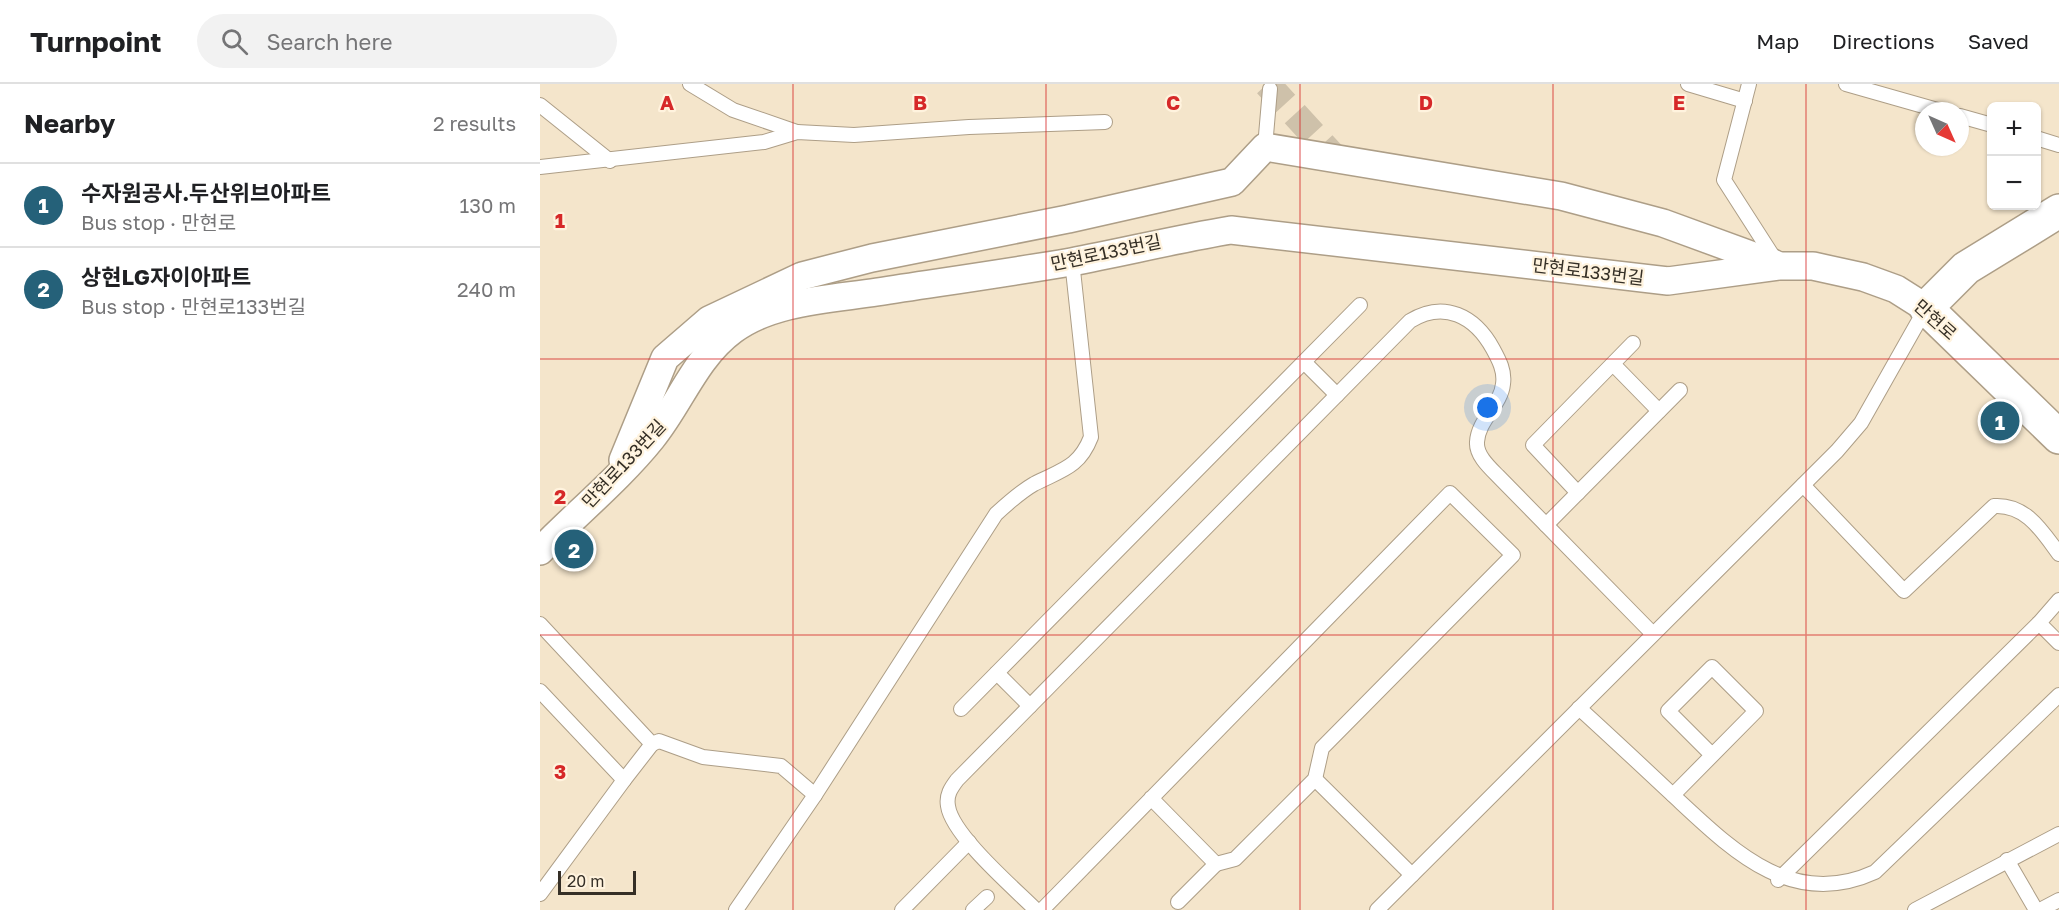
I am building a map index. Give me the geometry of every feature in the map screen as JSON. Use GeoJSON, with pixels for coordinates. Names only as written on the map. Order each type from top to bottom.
{"type":"FeatureCollection","features":[{"type":"Feature","properties":{"kind":"street"},"geometry":{"type":"LineString","coordinates":[[618,473],[665,358],[710,320],[802,276],[872,258],[1068,219],[1232,182],[1266,147],[1561,196],[1663,223],[1779,266]]}},
{"type":"Feature","properties":{"kind":"street"},"geometry":{"type":"LineString","coordinates":[[1926,308],[1966,268],[2059,211]]}},
{"type":"Feature","properties":{"kind":"street","name":"만현로133번길"},"geometry":{"type":"LineString","coordinates":[[540,551],[667,420],[694,369],[708,351],[735,328],[769,312],[816,301],[1072,261],[1162,241],[1231,230],[1668,282],[1779,266]]}},
{"type":"Feature","properties":{"kind":"street","name":"만현로"},"geometry":{"type":"LineString","coordinates":[[1779,266],[1813,266],[1863,277],[1896,289],[1926,308],[2059,437]]}},
{"type":"Feature","properties":{"kind":"lane"},"geometry":{"type":"LineString","coordinates":[[690,84],[733,110],[797,132],[854,135],[969,127],[1105,122]]}},
{"type":"Feature","properties":{"kind":"lane"},"geometry":{"type":"LineString","coordinates":[[1688,84],[1745,100]]}},
{"type":"Feature","properties":{"kind":"lane"},"geometry":{"type":"LineString","coordinates":[[1749,84],[1724,180],[1779,266]]}},
{"type":"Feature","properties":{"kind":"lane"},"geometry":{"type":"LineString","coordinates":[[1845,84],[1915,104]]}},
{"type":"Feature","properties":{"kind":"lane"},"geometry":{"type":"LineString","coordinates":[[1266,147],[1270,89]]}},
{"type":"Feature","properties":{"kind":"lane"},"geometry":{"type":"LineString","coordinates":[[540,105],[610,161]]}},
{"type":"Feature","properties":{"kind":"lane"},"geometry":{"type":"LineString","coordinates":[[1969,119],[1987,124]]}},
{"type":"Feature","properties":{"kind":"lane"},"geometry":{"type":"LineString","coordinates":[[540,167],[610,161],[764,142],[797,132]]}},
{"type":"Feature","properties":{"kind":"lane"},"geometry":{"type":"LineString","coordinates":[[2041,139],[2059,145]]}},
{"type":"Feature","properties":{"kind":"lane"},"geometry":{"type":"LineString","coordinates":[[736,910],[815,795],[996,514],[1033,485],[1070,468],[1086,449],[1091,437],[1072,261]]}},
{"type":"Feature","properties":{"kind":"lane"},"geometry":{"type":"LineString","coordinates":[[961,709],[1360,305]]}},
{"type":"Feature","properties":{"kind":"lane"},"geometry":{"type":"LineString","coordinates":[[1377,910],[1803,485],[1861,423],[1926,308]]}},
{"type":"Feature","properties":{"kind":"lane"},"geometry":{"type":"LineString","coordinates":[[1036,910],[969,842],[951,818],[947,805],[949,792],[957,780],[1410,321],[1420,315],[1445,312],[1470,319],[1488,340],[1503,371],[1503,385],[1481,428],[1477,441],[1478,451],[1498,476],[1653,634]]}},
{"type":"Feature","properties":{"kind":"lane"},"geometry":{"type":"LineString","coordinates":[[1578,493],[1533,446],[1633,343]]}},
{"type":"Feature","properties":{"kind":"lane"},"geometry":{"type":"LineString","coordinates":[[1304,362],[1337,395]]}},
{"type":"Feature","properties":{"kind":"lane"},"geometry":{"type":"LineString","coordinates":[[1613,364],[1659,411]]}},
{"type":"Feature","properties":{"kind":"lane"},"geometry":{"type":"LineString","coordinates":[[1546,525],[1680,390]]}},
{"type":"Feature","properties":{"kind":"lane"},"geometry":{"type":"LineString","coordinates":[[1803,485],[1904,591],[1994,506],[2005,505],[2027,515],[2059,554]]}},
{"type":"Feature","properties":{"kind":"lane"},"geometry":{"type":"LineString","coordinates":[[1042,910],[1450,493],[1513,555],[1322,748],[1315,779],[1235,859],[1216,864],[1178,902]]}},
{"type":"Feature","properties":{"kind":"lane"},"geometry":{"type":"LineString","coordinates":[[1778,880],[2039,623],[2059,600]]}},
{"type":"Feature","properties":{"kind":"lane"},"geometry":{"type":"LineString","coordinates":[[2039,623],[2059,643]]}},
{"type":"Feature","properties":{"kind":"lane"},"geometry":{"type":"LineString","coordinates":[[540,624],[652,744]]}},
{"type":"Feature","properties":{"kind":"lane"},"geometry":{"type":"LineString","coordinates":[[1672,795],[1712,755],[1756,711],[1712,667],[1668,711],[1712,755]]}},
{"type":"Feature","properties":{"kind":"lane"},"geometry":{"type":"LineString","coordinates":[[996,673],[1030,706]]}},
{"type":"Feature","properties":{"kind":"lane"},"geometry":{"type":"LineString","coordinates":[[540,691],[624,780]]}},
{"type":"Feature","properties":{"kind":"lane"},"geometry":{"type":"LineString","coordinates":[[1579,708],[1739,857],[1756,870],[1799,887],[1823,888],[1844,886],[1875,872],[2059,694]]}},
{"type":"Feature","properties":{"kind":"lane"},"geometry":{"type":"LineString","coordinates":[[540,894],[652,744],[659,741],[703,757],[781,766],[815,795]]}},
{"type":"Feature","properties":{"kind":"lane"},"geometry":{"type":"LineString","coordinates":[[1315,779],[1412,875]]}},
{"type":"Feature","properties":{"kind":"lane"},"geometry":{"type":"LineString","coordinates":[[1151,798],[1216,864]]}},
{"type":"Feature","properties":{"kind":"lane"},"geometry":{"type":"LineString","coordinates":[[1915,910],[2059,834]]}},
{"type":"Feature","properties":{"kind":"lane"},"geometry":{"type":"LineString","coordinates":[[907,908],[969,842]]}},
{"type":"Feature","properties":{"kind":"lane"},"geometry":{"type":"LineString","coordinates":[[2007,860],[2038,910],[2059,900]]}},
{"type":"Feature","properties":{"kind":"lane"},"geometry":{"type":"LineString","coordinates":[[973,910],[987,897]]}},
{"type":"Feature","properties":{"kind":"tunnel"},"geometry":{"type":"LineString","coordinates":[[1267,84],[1335,158]]}},
{"type":"Feature","properties":{"kind":"place","name":"수자원공사.두산위브아파트"},"geometry":{"type":"Point","coordinates":[2000,421]}},
{"type":"Feature","properties":{"kind":"place","name":"상현LG자이아파트"},"geometry":{"type":"Point","coordinates":[574,549]}}]}
